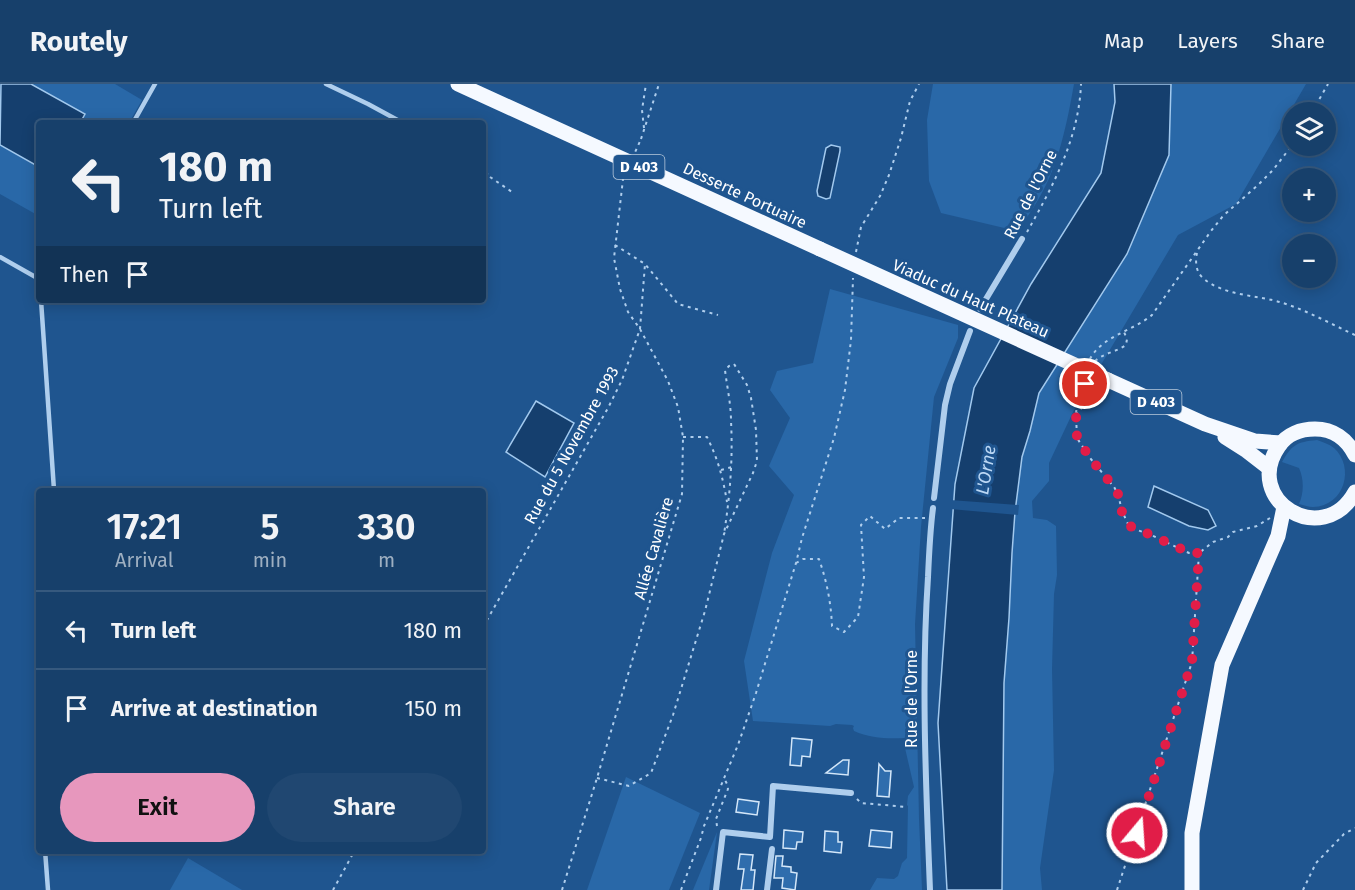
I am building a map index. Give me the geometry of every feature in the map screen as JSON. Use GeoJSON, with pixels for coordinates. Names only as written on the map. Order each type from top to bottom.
{"type":"FeatureCollection","features":[{"type":"Feature","properties":{"kind":"main road","name":"Desserte Portuaire"},"geometry":{"type":"LineString","coordinates":[[458,84],[820,249]]}},
{"type":"Feature","properties":{"kind":"main road","name":"Viaduc du Haut Plateau"},"geometry":{"type":"LineString","coordinates":[[820,249],[1205,424]]}},
{"type":"Feature","properties":{"kind":"main road","name":"D 403"},"geometry":{"type":"LineString","coordinates":[[1205,424],[1255,441],[1281,442]]}},
{"type":"Feature","properties":{"kind":"main road","name":"D 403"},"geometry":{"type":"LineString","coordinates":[[1205,424],[1269,468]]}},
{"type":"Feature","properties":{"kind":"main road"},"geometry":{"type":"LineString","coordinates":[[1355,455],[1338,435],[1329,431],[1308,429],[1298,431],[1281,442],[1273,454],[1269,468],[1269,479],[1277,499],[1284,507],[1304,517],[1315,518],[1337,512],[1346,506],[1355,492]]}},
{"type":"Feature","properties":{"kind":"main road"},"geometry":{"type":"LineString","coordinates":[[1192,890],[1192,833],[1222,665],[1278,536],[1284,507]]}},
{"type":"Feature","properties":{"kind":"main road"},"geometry":{"type":"LineString","coordinates":[[1278,536],[1304,517]]}},
{"type":"Feature","properties":{"kind":"street","name":"Rue de l'Orne"},"geometry":{"type":"LineString","coordinates":[[980,309],[1022,239]]}},
{"type":"Feature","properties":{"kind":"street"},"geometry":{"type":"LineString","coordinates":[[934,498],[945,405],[950,384],[970,331]]}},
{"type":"Feature","properties":{"kind":"street","name":"Rue de l'Orne"},"geometry":{"type":"LineString","coordinates":[[930,890],[925,773],[924,655],[933,508]]}},
{"type":"Feature","properties":{"kind":"street"},"geometry":{"type":"LineString","coordinates":[[716,890],[723,832],[770,837],[773,786],[851,794]]}},
{"type":"Feature","properties":{"kind":"street"},"geometry":{"type":"LineString","coordinates":[[767,890],[772,849]]}},
{"type":"Feature","properties":{"kind":"lane"},"geometry":{"type":"LineString","coordinates":[[135,120],[155,84]]}},
{"type":"Feature","properties":{"kind":"lane"},"geometry":{"type":"LineString","coordinates":[[326,84],[397,120]]}},
{"type":"Feature","properties":{"kind":"lane"},"geometry":{"type":"LineString","coordinates":[[0,257],[36,277]]}},
{"type":"Feature","properties":{"kind":"lane"},"geometry":{"type":"LineString","coordinates":[[41,303],[54,488]]}},
{"type":"Feature","properties":{"kind":"lane"},"geometry":{"type":"LineString","coordinates":[[45,854],[48,890]]}},
{"type":"Feature","properties":{"kind":"path"},"geometry":{"type":"LineString","coordinates":[[644,130],[642,110],[646,84]]}},
{"type":"Feature","properties":{"kind":"path","name":"Allée Cavalière"},"geometry":{"type":"LineString","coordinates":[[562,890],[682,494],[683,437],[678,407],[668,381],[640,329],[628,312],[620,289],[614,258],[623,179],[641,139],[659,84]]}},
{"type":"Feature","properties":{"kind":"path","name":"Rue de l'Orne"},"geometry":{"type":"LineString","coordinates":[[1022,239],[1057,177],[1069,148],[1079,109],[1081,84]]}},
{"type":"Feature","properties":{"kind":"path"},"geometry":{"type":"LineString","coordinates":[[1318,102],[1328,84]]}},
{"type":"Feature","properties":{"kind":"path"},"geometry":{"type":"LineString","coordinates":[[1090,360],[1100,347],[1143,323],[1152,315],[1223,216],[1259,184],[1284,156]]}},
{"type":"Feature","properties":{"kind":"path"},"geometry":{"type":"LineString","coordinates":[[486,174],[512,192]]}},
{"type":"Feature","properties":{"kind":"path"},"geometry":{"type":"LineString","coordinates":[[615,245],[645,264],[678,304],[718,315]]}},
{"type":"Feature","properties":{"kind":"path"},"geometry":{"type":"LineString","coordinates":[[1198,250],[1196,259],[1198,271],[1203,278],[1221,289],[1284,303],[1355,335]]}},
{"type":"Feature","properties":{"kind":"path","name":"Rue du 5 Novembre 1993"},"geometry":{"type":"LineString","coordinates":[[486,622],[622,380],[640,329],[645,264]]}},
{"type":"Feature","properties":{"kind":"path"},"geometry":{"type":"LineString","coordinates":[[1094,363],[1103,354],[1126,345],[1127,339],[1124,332]]}},
{"type":"Feature","properties":{"kind":"path"},"geometry":{"type":"LineString","coordinates":[[597,778],[629,786],[651,773],[673,715],[705,611],[724,534],[732,467],[731,419],[725,370],[734,364],[747,385],[751,398],[756,430],[757,461],[724,534]]}},
{"type":"Feature","properties":{"kind":"path"},"geometry":{"type":"LineString","coordinates":[[1081,381],[1078,385],[1077,438],[1114,487],[1122,512],[1128,524],[1134,529],[1190,553],[1199,553],[1233,532],[1257,526],[1284,507]]}},
{"type":"Feature","properties":{"kind":"path"},"geometry":{"type":"LineString","coordinates":[[1076,415],[1083,406],[1085,384]]}},
{"type":"Feature","properties":{"kind":"path"},"geometry":{"type":"LineString","coordinates":[[683,437],[707,437],[721,470],[728,507]]}},
{"type":"Feature","properties":{"kind":"path"},"geometry":{"type":"LineString","coordinates":[[721,470],[732,467]]}},
{"type":"Feature","properties":{"kind":"path"},"geometry":{"type":"LineString","coordinates":[[681,890],[753,702],[821,477]]}},
{"type":"Feature","properties":{"kind":"path"},"geometry":{"type":"LineString","coordinates":[[796,563],[803,559],[819,560],[826,578],[832,626],[844,632],[858,617],[864,576],[861,525],[870,516],[885,529],[899,518],[931,519]]}},
{"type":"Feature","properties":{"kind":"path"},"geometry":{"type":"LineString","coordinates":[[1117,890],[1192,662],[1199,553]]}},
{"type":"Feature","properties":{"kind":"path"},"geometry":{"type":"LineString","coordinates":[[723,832],[718,828],[716,819],[728,789],[724,778]]}},
{"type":"Feature","properties":{"kind":"path"},"geometry":{"type":"LineString","coordinates":[[851,794],[861,803],[907,807]]}},
{"type":"Feature","properties":{"kind":"path"},"geometry":{"type":"LineString","coordinates":[[1303,890],[1316,863],[1344,834],[1355,828]]}},
{"type":"Feature","properties":{"kind":"path"},"geometry":{"type":"LineString","coordinates":[[333,890],[353,854]]}},
{"type":"Feature","properties":{"kind":"shaded area"},"geometry":{"type":"Polygon","coordinates":[[[31,84],[115,84],[142,100],[131,120],[82,120],[85,114],[31,84]]]}},
{"type":"Feature","properties":{"kind":"shaded area"},"geometry":{"type":"Polygon","coordinates":[[[933,84],[1074,84],[1065,129],[1052,173],[1036,204],[1017,231],[941,213],[929,181],[927,120],[933,84]]]}},
{"type":"Feature","properties":{"kind":"shaded area"},"geometry":{"type":"Polygon","coordinates":[[[1171,84],[1306,84],[1296,102],[1282,102],[1282,125],[1236,204],[1178,235],[1073,412],[1049,463],[1049,481],[1032,501],[1033,518],[1047,520],[1056,526],[1057,575],[1054,594],[1052,669],[1054,770],[1040,868],[1042,890],[1002,890],[1004,683],[1015,512],[1022,458],[1039,393],[1127,254],[1169,155],[1171,84]]]}},
{"type":"Feature","properties":{"kind":"shaded area"},"geometry":{"type":"Polygon","coordinates":[[[0,145],[36,165],[36,214],[0,194],[0,145]]]}},
{"type":"Feature","properties":{"kind":"shaded area"},"geometry":{"type":"Polygon","coordinates":[[[830,289],[958,325],[958,338],[934,397],[921,527],[915,624],[922,890],[870,890],[877,878],[894,879],[898,876],[902,863],[907,858],[907,805],[908,796],[914,787],[904,738],[866,735],[854,731],[852,725],[830,726],[753,721],[744,661],[772,553],[794,495],[769,466],[790,418],[770,390],[777,371],[813,363],[830,289]]]}},
{"type":"Feature","properties":{"kind":"shaded area"},"geometry":{"type":"Polygon","coordinates":[[[1317,440],[1334,448],[1344,465],[1345,475],[1339,493],[1333,500],[1324,505],[1311,507],[1299,504],[1303,486],[1299,468],[1282,462],[1295,445],[1317,440]]]}},
{"type":"Feature","properties":{"kind":"shaded area"},"geometry":{"type":"Polygon","coordinates":[[[626,777],[700,813],[669,890],[587,890],[626,777]]]}},
{"type":"Feature","properties":{"kind":"shaded area"},"geometry":{"type":"Polygon","coordinates":[[[717,832],[709,890],[693,890],[717,832]]]}},
{"type":"Feature","properties":{"kind":"shaded area"},"geometry":{"type":"Polygon","coordinates":[[[188,858],[242,890],[170,890],[188,858]]]}},
{"type":"Feature","properties":{"kind":"water"},"geometry":{"type":"Polygon","coordinates":[[[1,84],[31,84],[85,114],[82,120],[36,120],[36,165],[0,145],[1,84]]]}},
{"type":"Feature","properties":{"kind":"water","name":"L'Orne"},"geometry":{"type":"Polygon","coordinates":[[[1114,84],[1171,84],[1169,155],[1127,254],[1039,393],[1022,457],[1015,512],[1004,683],[1002,890],[947,890],[938,723],[955,484],[974,388],[1031,284],[1101,173],[1115,102],[1114,84]]]}},
{"type":"Feature","properties":{"kind":"water"},"geometry":{"type":"Polygon","coordinates":[[[831,145],[840,147],[840,151],[830,198],[826,199],[818,196],[817,191],[826,148],[831,145]]]}},
{"type":"Feature","properties":{"kind":"water"},"geometry":{"type":"Polygon","coordinates":[[[536,401],[574,423],[545,477],[506,452],[536,401]]]}},
{"type":"Feature","properties":{"kind":"water"},"geometry":{"type":"Polygon","coordinates":[[[1154,486],[1208,510],[1216,526],[1208,530],[1189,526],[1148,507],[1154,486]]]}},
{"type":"Feature","properties":{"kind":"pier"},"geometry":{"type":"Polygon","coordinates":[[[950,500],[1019,505],[1018,515],[950,509],[950,500]]]}},
{"type":"Feature","properties":{"kind":"building"},"geometry":{"type":"Polygon","coordinates":[[[792,738],[812,740],[810,757],[802,756],[801,766],[790,765],[792,738]]]}},
{"type":"Feature","properties":{"kind":"building"},"geometry":{"type":"Polygon","coordinates":[[[843,760],[849,760],[848,775],[826,773],[843,760]]]}},
{"type":"Feature","properties":{"kind":"building"},"geometry":{"type":"Polygon","coordinates":[[[879,764],[885,771],[891,771],[889,797],[877,796],[879,764]]]}},
{"type":"Feature","properties":{"kind":"building"},"geometry":{"type":"Polygon","coordinates":[[[738,799],[759,802],[757,815],[736,812],[738,799]]]}},
{"type":"Feature","properties":{"kind":"building"},"geometry":{"type":"Polygon","coordinates":[[[784,830],[803,832],[802,842],[797,842],[796,849],[783,848],[784,830]]]}},
{"type":"Feature","properties":{"kind":"building"},"geometry":{"type":"Polygon","coordinates":[[[871,830],[892,832],[891,848],[869,846],[871,830]]]}},
{"type":"Feature","properties":{"kind":"building"},"geometry":{"type":"Polygon","coordinates":[[[825,831],[838,832],[838,842],[842,842],[841,853],[824,851],[825,831]]]}},
{"type":"Feature","properties":{"kind":"building"},"geometry":{"type":"Polygon","coordinates":[[[740,854],[753,855],[751,870],[755,870],[753,890],[741,890],[744,869],[738,869],[740,854]]]}},
{"type":"Feature","properties":{"kind":"building"},"geometry":{"type":"Polygon","coordinates":[[[776,856],[783,856],[782,866],[791,867],[791,872],[797,873],[795,890],[782,888],[783,878],[774,878],[776,856]]]}},
{"type":"Feature","properties":{"kind":"route"},"geometry":{"type":"LineString","coordinates":[[1085,384],[1083,406],[1076,415],[1077,438],[1114,487],[1128,524],[1134,529],[1190,553],[1199,553],[1192,662],[1137,833]]}}]}
